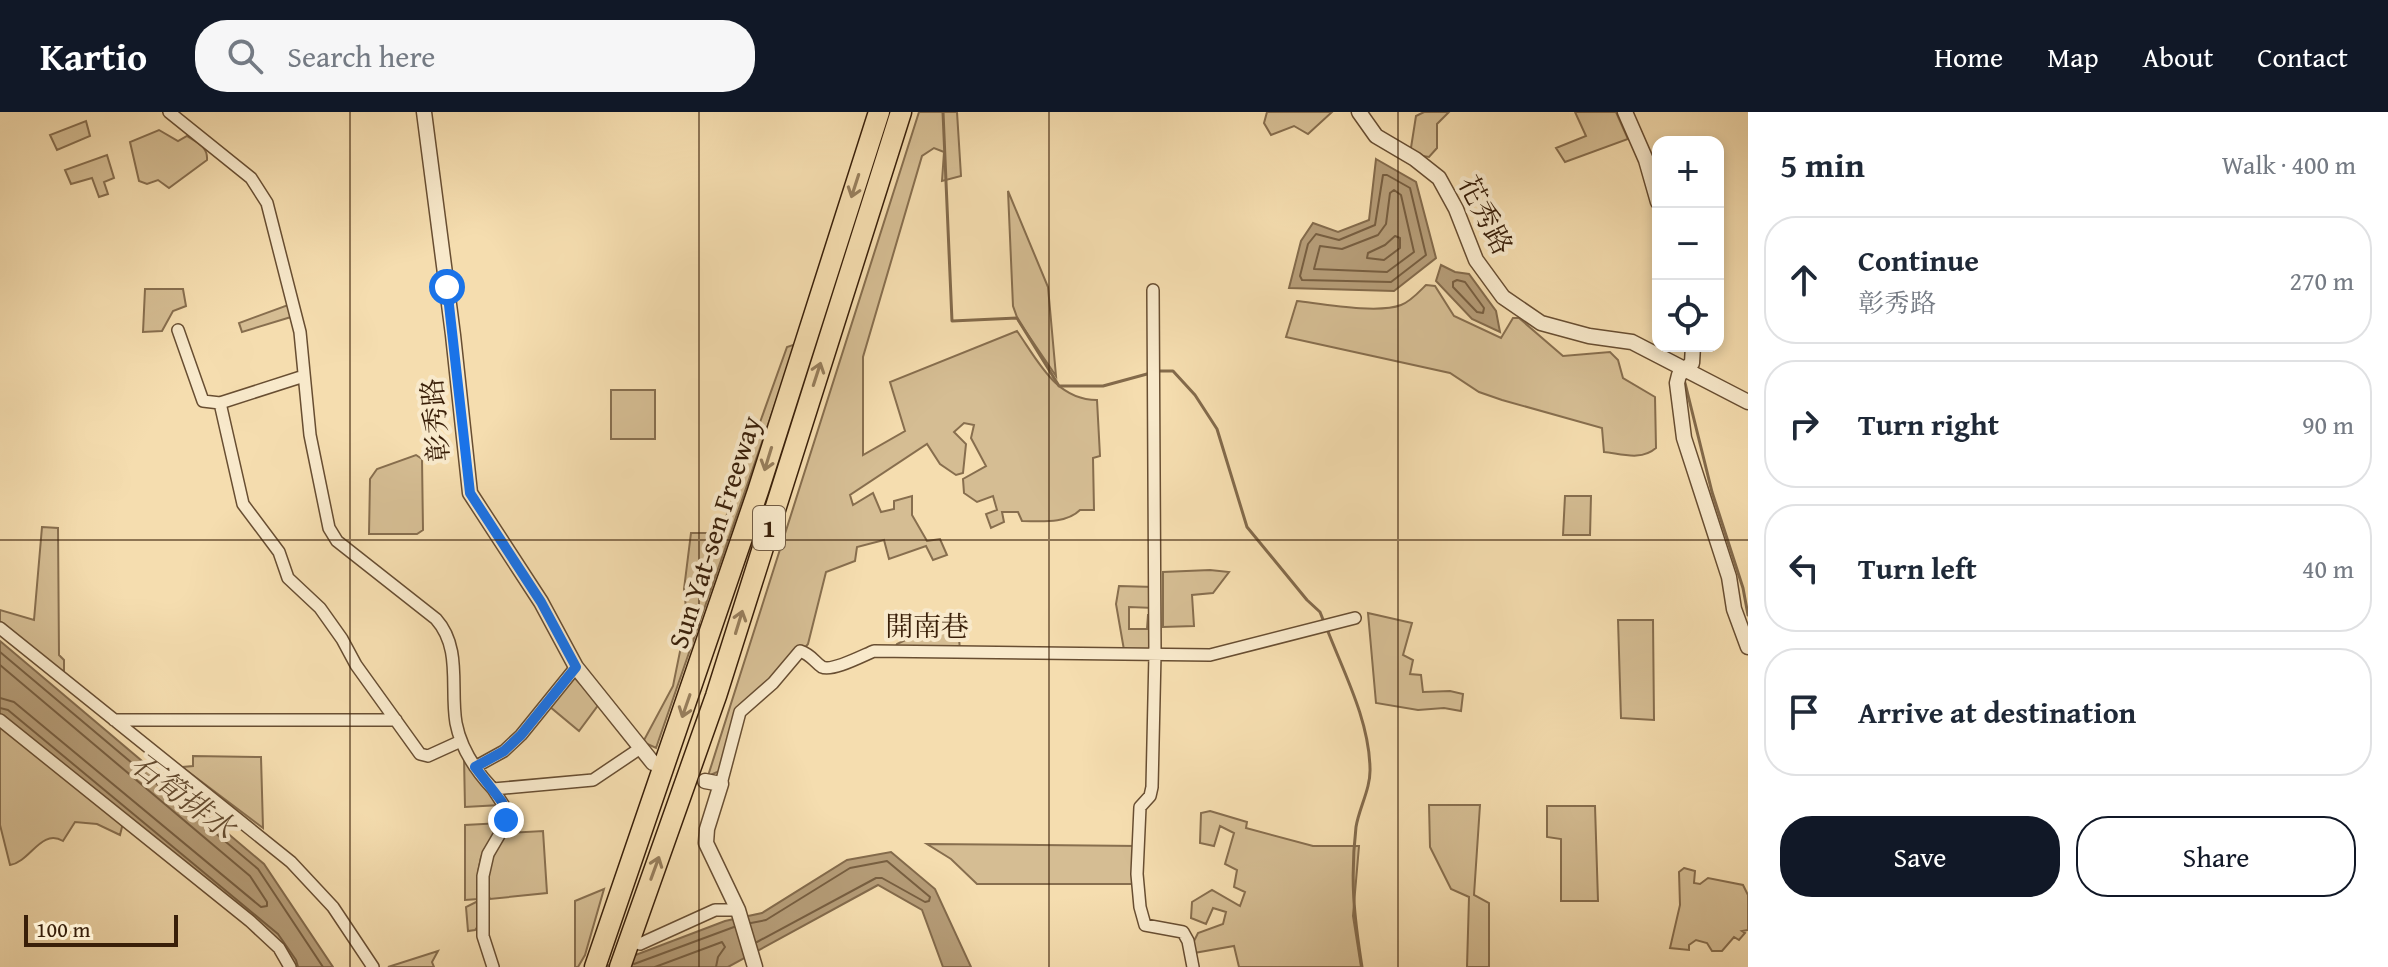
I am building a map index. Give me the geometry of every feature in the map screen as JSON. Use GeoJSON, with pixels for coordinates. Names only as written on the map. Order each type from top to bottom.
{"type":"FeatureCollection","features":[{"type":"Feature","properties":{"kind":"highway","name":"Sun Yat-sen Freeway"},"geometry":{"type":"LineString","coordinates":[[598,958],[758,491],[879,112]]}},
{"type":"Feature","properties":{"kind":"highway","name":"Sun Yat-sen Freeway"},"geometry":{"type":"LineString","coordinates":[[620,967],[634,943],[716,696],[901,112]]}},
{"type":"Feature","properties":{"kind":"street"},"geometry":{"type":"LineString","coordinates":[[169,112],[251,178],[264,195],[300,332],[310,435],[331,532],[337,541],[436,619],[447,633],[452,648],[455,720],[461,741],[475,767],[504,806],[506,815],[505,825],[488,854],[483,876],[483,936],[493,967]]}},
{"type":"Feature","properties":{"kind":"street","name":"彰秀路"},"geometry":{"type":"LineString","coordinates":[[424,112],[470,493],[541,602],[576,667],[653,763]]}},
{"type":"Feature","properties":{"kind":"street","name":"花秀路"},"geometry":{"type":"LineString","coordinates":[[1359,112],[1376,136],[1415,159],[1439,178],[1456,209],[1476,260],[1503,297],[1541,323],[1589,336],[1632,342],[1748,402]]}},
{"type":"Feature","properties":{"kind":"street"},"geometry":{"type":"LineString","coordinates":[[1625,112],[1652,181]]}},
{"type":"Feature","properties":{"kind":"street"},"geometry":{"type":"LineString","coordinates":[[1153,290],[1155,654],[1152,787],[1150,796],[1140,807],[1137,874],[1145,925],[1183,932],[1193,967]]}},
{"type":"Feature","properties":{"kind":"street"},"geometry":{"type":"LineString","coordinates":[[178,330],[203,401],[220,403],[304,376]]}},
{"type":"Feature","properties":{"kind":"street"},"geometry":{"type":"LineString","coordinates":[[1693,352],[1692,363],[1679,375],[1677,383],[1684,438],[1748,647]]}},
{"type":"Feature","properties":{"kind":"street"},"geometry":{"type":"LineString","coordinates":[[220,403],[243,504],[279,552],[288,578],[320,608],[356,665],[423,755],[428,756],[461,741]]}},
{"type":"Feature","properties":{"kind":"street","name":"開南巷"},"geometry":{"type":"LineString","coordinates":[[755,967],[738,910],[706,843],[707,829],[740,712],[773,683],[800,651],[812,655],[823,667],[831,669],[874,651],[1210,655],[1355,618]]}},
{"type":"Feature","properties":{"kind":"street"},"geometry":{"type":"LineString","coordinates":[[0,628],[299,870],[338,914],[373,967]]}},
{"type":"Feature","properties":{"kind":"street"},"geometry":{"type":"LineString","coordinates":[[475,767],[504,751],[521,735],[576,667]]}},
{"type":"Feature","properties":{"kind":"street"},"geometry":{"type":"LineString","coordinates":[[0,720],[250,921],[279,948],[290,967]]}},
{"type":"Feature","properties":{"kind":"street"},"geometry":{"type":"LineString","coordinates":[[114,720],[396,720]]}},
{"type":"Feature","properties":{"kind":"street"},"geometry":{"type":"LineString","coordinates":[[493,789],[593,780],[639,749]]}},
{"type":"Feature","properties":{"kind":"street"},"geometry":{"type":"LineString","coordinates":[[705,781],[721,784]]}},
{"type":"Feature","properties":{"kind":"street"},"geometry":{"type":"LineString","coordinates":[[634,943],[715,910],[738,910]]}},
{"type":"Feature","properties":{"kind":"shaded area"},"geometry":{"type":"Polygon","coordinates":[[[919,112],[957,112],[961,176],[942,181],[944,152],[934,148],[922,156],[863,357],[863,455],[905,431],[890,382],[1017,331],[1059,386],[1083,398],[1097,400],[1100,456],[1093,458],[1094,510],[1080,510],[1068,518],[1045,521],[1022,521],[1018,512],[1002,512],[1004,522],[991,528],[986,514],[997,510],[993,496],[977,502],[964,493],[963,479],[986,466],[971,438],[974,425],[964,423],[954,432],[966,444],[963,473],[956,475],[940,464],[927,444],[850,495],[853,505],[873,493],[881,512],[894,509],[894,501],[912,496],[912,515],[927,541],[940,539],[947,555],[933,560],[926,546],[889,559],[884,540],[857,547],[855,561],[826,572],[808,644],[786,671],[740,713],[722,770],[708,776],[919,112]]]}},
{"type":"Feature","properties":{"kind":"shaded area"},"geometry":{"type":"Polygon","coordinates":[[[1267,112],[1332,112],[1308,134],[1294,126],[1271,135],[1264,123],[1267,112]]]}},
{"type":"Feature","properties":{"kind":"shaded area"},"geometry":{"type":"Polygon","coordinates":[[[1424,112],[1449,112],[1437,124],[1437,148],[1429,157],[1410,154],[1416,116],[1424,112]]]}},
{"type":"Feature","properties":{"kind":"shaded area"},"geometry":{"type":"Polygon","coordinates":[[[1575,112],[1616,112],[1628,139],[1565,162],[1556,148],[1586,136],[1575,112]]]}},
{"type":"Feature","properties":{"kind":"shaded area"},"geometry":{"type":"Polygon","coordinates":[[[86,121],[90,136],[57,150],[50,135],[86,121]]]}},
{"type":"Feature","properties":{"kind":"shaded area"},"geometry":{"type":"Polygon","coordinates":[[[159,130],[178,141],[187,136],[202,146],[207,156],[207,160],[169,188],[158,180],[147,184],[139,181],[130,142],[159,130]]]}},
{"type":"Feature","properties":{"kind":"shaded area"},"geometry":{"type":"Polygon","coordinates":[[[107,155],[114,178],[104,182],[108,194],[99,197],[92,178],[71,184],[65,170],[107,155]]]}},
{"type":"Feature","properties":{"kind":"shaded area"},"geometry":{"type":"Polygon","coordinates":[[[1008,191],[1048,287],[1056,376],[1018,320],[1013,306],[1008,191]]]}},
{"type":"Feature","properties":{"kind":"shaded area"},"geometry":{"type":"Polygon","coordinates":[[[1426,285],[1435,286],[1454,316],[1501,338],[1513,318],[1519,318],[1563,356],[1610,352],[1618,360],[1623,378],[1655,397],[1656,448],[1638,456],[1604,452],[1602,428],[1479,392],[1450,373],[1286,337],[1297,301],[1350,308],[1391,308],[1408,302],[1426,285]]]}},
{"type":"Feature","properties":{"kind":"shaded area"},"geometry":{"type":"Polygon","coordinates":[[[145,289],[183,289],[186,306],[173,311],[162,331],[143,332],[145,289]]]}},
{"type":"Feature","properties":{"kind":"shaded area"},"geometry":{"type":"Polygon","coordinates":[[[288,305],[291,317],[242,332],[239,323],[288,305]]]}},
{"type":"Feature","properties":{"kind":"shaded area"},"geometry":{"type":"Polygon","coordinates":[[[796,344],[656,748],[643,742],[673,686],[687,617],[684,589],[691,533],[721,531],[787,347],[796,344]]]}},
{"type":"Feature","properties":{"kind":"shaded area"},"geometry":{"type":"Polygon","coordinates":[[[611,390],[655,390],[655,439],[611,439],[611,390]]]}},
{"type":"Feature","properties":{"kind":"shaded area"},"geometry":{"type":"Polygon","coordinates":[[[416,455],[422,459],[423,530],[417,534],[369,534],[370,479],[377,469],[416,455]]]}},
{"type":"Feature","properties":{"kind":"shaded area"},"geometry":{"type":"Polygon","coordinates":[[[1565,496],[1591,496],[1590,535],[1563,535],[1565,496]]]}},
{"type":"Feature","properties":{"kind":"shaded area"},"geometry":{"type":"Polygon","coordinates":[[[42,527],[58,528],[59,655],[64,660],[64,673],[0,621],[0,610],[34,620],[42,527]]]}},
{"type":"Feature","properties":{"kind":"shaded area"},"geometry":{"type":"Polygon","coordinates":[[[1163,572],[1229,572],[1213,593],[1192,595],[1194,626],[1163,627],[1163,572]]]}},
{"type":"Feature","properties":{"kind":"shaded area"},"geometry":{"type":"Polygon","coordinates":[[[1119,586],[1154,587],[1154,608],[1129,607],[1129,629],[1147,629],[1148,615],[1154,615],[1150,650],[1124,650],[1116,604],[1119,586]]]}},
{"type":"Feature","properties":{"kind":"shaded area"},"geometry":{"type":"Polygon","coordinates":[[[1368,613],[1412,623],[1403,655],[1413,660],[1410,674],[1421,675],[1423,692],[1463,694],[1461,711],[1444,708],[1418,710],[1376,703],[1368,613]]]}},
{"type":"Feature","properties":{"kind":"shaded area"},"geometry":{"type":"Polygon","coordinates":[[[957,615],[960,650],[895,648],[897,644],[957,615]]]}},
{"type":"Feature","properties":{"kind":"shaded area"},"geometry":{"type":"Polygon","coordinates":[[[1618,620],[1653,620],[1654,720],[1621,718],[1618,620]]]}},
{"type":"Feature","properties":{"kind":"shaded area"},"geometry":{"type":"Polygon","coordinates":[[[573,676],[599,704],[579,731],[549,706],[573,676]]]}},
{"type":"Feature","properties":{"kind":"shaded area"},"geometry":{"type":"Polygon","coordinates":[[[0,726],[123,823],[120,835],[97,824],[75,822],[63,841],[48,839],[10,865],[0,825],[0,726]]]}},
{"type":"Feature","properties":{"kind":"shaded area"},"geometry":{"type":"Polygon","coordinates":[[[193,756],[261,757],[263,828],[182,767],[193,766],[193,756]]]}},
{"type":"Feature","properties":{"kind":"shaded area"},"geometry":{"type":"Polygon","coordinates":[[[464,757],[500,805],[465,807],[464,757]]]}},
{"type":"Feature","properties":{"kind":"shaded area"},"geometry":{"type":"Polygon","coordinates":[[[1429,805],[1480,805],[1474,895],[1489,903],[1489,967],[1467,967],[1469,897],[1451,889],[1430,847],[1429,805]]]}},
{"type":"Feature","properties":{"kind":"shaded area"},"geometry":{"type":"Polygon","coordinates":[[[1547,806],[1595,806],[1598,901],[1561,901],[1561,839],[1547,837],[1547,806]]]}},
{"type":"Feature","properties":{"kind":"shaded area"},"geometry":{"type":"Polygon","coordinates":[[[1210,811],[1247,822],[1246,828],[1313,846],[1359,846],[1353,916],[1361,967],[1239,967],[1234,946],[1194,953],[1198,933],[1223,924],[1226,912],[1213,908],[1206,924],[1191,918],[1192,902],[1212,890],[1240,906],[1245,892],[1234,887],[1237,870],[1225,864],[1234,833],[1220,826],[1214,846],[1200,843],[1201,813],[1210,811]]]}},
{"type":"Feature","properties":{"kind":"shaded area"},"geometry":{"type":"Polygon","coordinates":[[[501,823],[481,857],[478,899],[465,900],[465,825],[501,823]]]}},
{"type":"Feature","properties":{"kind":"shaded area"},"geometry":{"type":"Polygon","coordinates":[[[543,831],[547,893],[490,899],[487,873],[507,833],[543,831]]]}},
{"type":"Feature","properties":{"kind":"shaded area"},"geometry":{"type":"Polygon","coordinates":[[[927,844],[1138,846],[1136,884],[977,884],[951,859],[927,844]]]}},
{"type":"Feature","properties":{"kind":"shaded area"},"geometry":{"type":"Polygon","coordinates":[[[1684,868],[1695,871],[1694,883],[1700,884],[1708,878],[1743,885],[1748,895],[1748,930],[1742,931],[1745,933],[1739,940],[1734,937],[1722,951],[1712,951],[1707,943],[1696,940],[1689,945],[1689,950],[1670,948],[1680,905],[1679,872],[1684,868]]]}},
{"type":"Feature","properties":{"kind":"shaded area"},"geometry":{"type":"Polygon","coordinates":[[[604,889],[585,955],[575,967],[575,901],[604,889]]]}},
{"type":"Feature","properties":{"kind":"shaded area"},"geometry":{"type":"Polygon","coordinates":[[[478,901],[482,921],[475,930],[468,931],[466,907],[478,901]]]}},
{"type":"Feature","properties":{"kind":"shaded area"},"geometry":{"type":"Polygon","coordinates":[[[438,951],[432,962],[434,967],[388,967],[438,951]]]}},
{"type":"Feature","properties":{"kind":"water"},"geometry":{"type":"Polygon","coordinates":[[[1376,159],[1416,182],[1436,258],[1394,291],[1289,288],[1301,241],[1313,223],[1338,232],[1369,220],[1376,159]]]}},
{"type":"Feature","properties":{"kind":"water"},"geometry":{"type":"Polygon","coordinates":[[[1441,265],[1469,274],[1496,311],[1500,332],[1472,319],[1436,281],[1441,265]]]}},
{"type":"Feature","properties":{"kind":"water","name":"石筍排水"},"geometry":{"type":"Polygon","coordinates":[[[0,641],[264,864],[333,967],[292,967],[273,940],[0,714],[0,641]]]}},
{"type":"Feature","properties":{"kind":"water"},"geometry":{"type":"Polygon","coordinates":[[[891,852],[935,889],[971,967],[943,967],[922,910],[878,885],[728,967],[604,967],[725,921],[762,913],[847,860],[891,852]]]}},
{"type":"Feature","properties":{"kind":"waterway"},"geometry":{"type":"LineString","coordinates":[[943,112],[952,321],[1017,318],[1059,386],[1103,386],[1158,371],[1173,371],[1195,395],[1217,429],[1247,527],[1320,612],[1324,622]]}},
{"type":"Feature","properties":{"kind":"waterway"},"geometry":{"type":"LineString","coordinates":[[1685,383],[1712,492],[1743,588],[1748,615]]}},
{"type":"Feature","properties":{"kind":"waterway"},"geometry":{"type":"LineString","coordinates":[[1327,629],[1354,697],[1369,750],[1370,775],[1356,827],[1353,864],[1362,967]]}},
{"type":"Feature","properties":{"kind":"route"},"geometry":{"type":"LineString","coordinates":[[447,287],[470,493],[541,602],[576,667],[521,735],[504,751],[475,767],[502,802],[506,820]]}}]}
